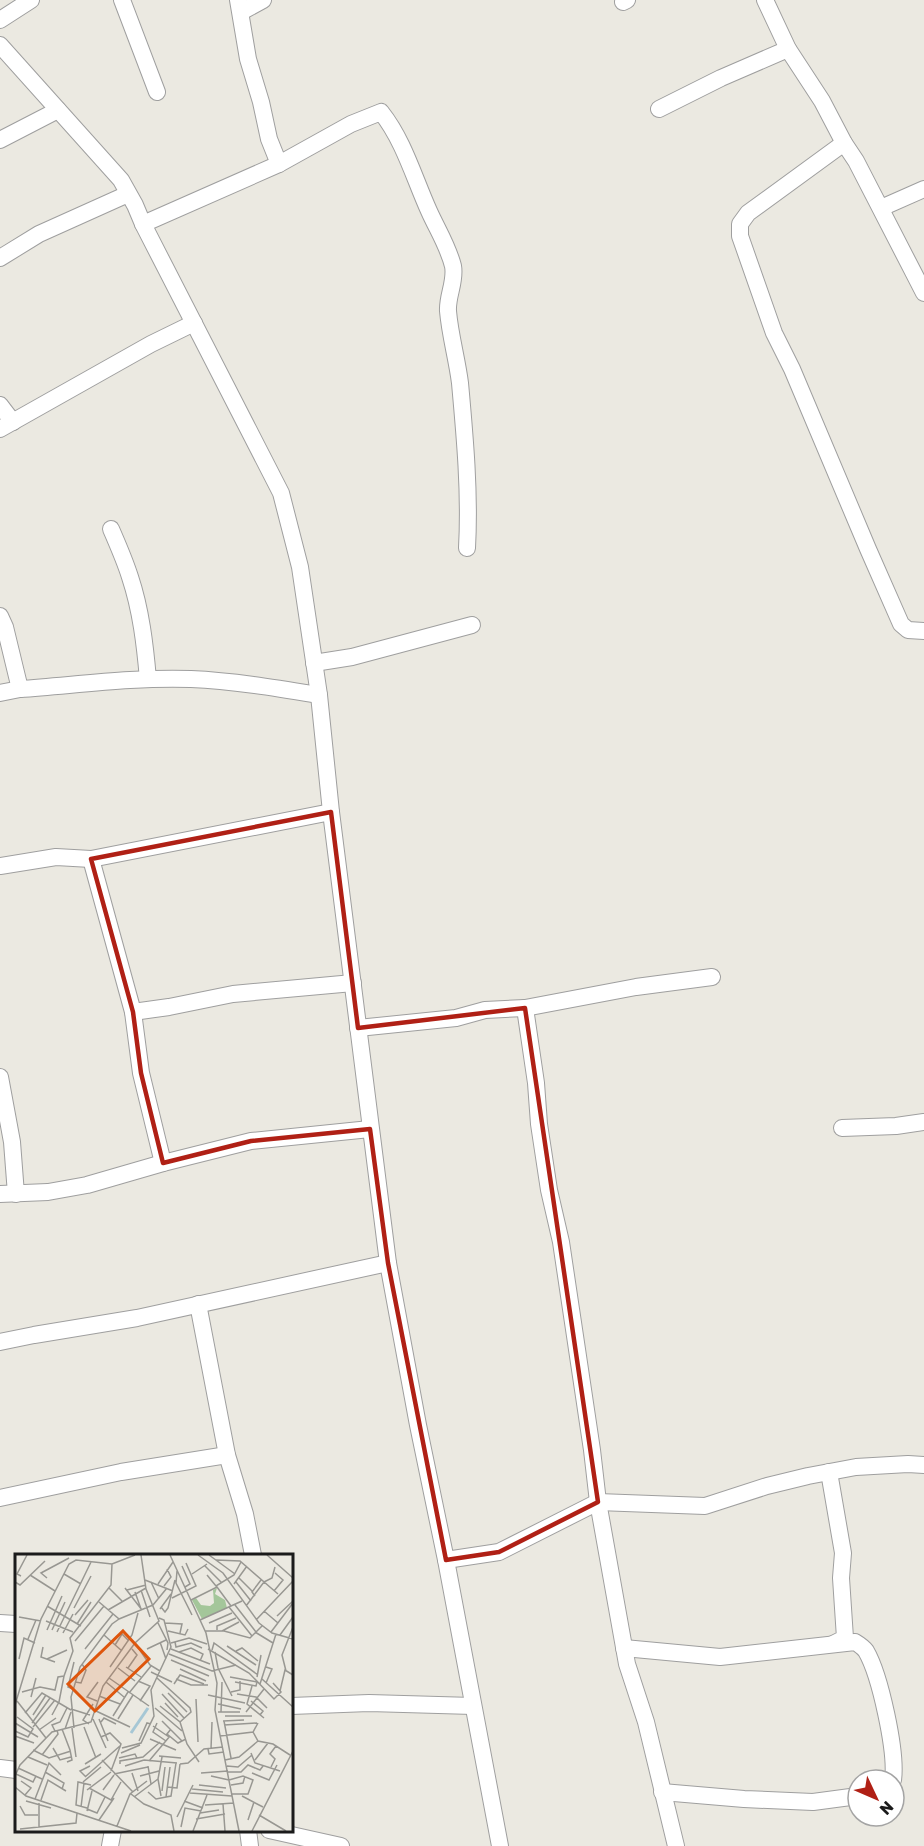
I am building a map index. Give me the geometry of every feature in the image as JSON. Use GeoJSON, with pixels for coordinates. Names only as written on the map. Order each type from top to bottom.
{"type":"FeatureCollection","features":[{"type":"Feature","properties":{"kind":"street"},"geometry":{"type":"LineString","coordinates":[[0,20],[31,0]]}},
{"type":"Feature","properties":{"kind":"street"},"geometry":{"type":"LineString","coordinates":[[122,0],[157,92]]}},
{"type":"Feature","properties":{"kind":"street"},"geometry":{"type":"LineString","coordinates":[[263,0],[239,6],[248,58],[269,139],[279,164]]}},
{"type":"Feature","properties":{"kind":"street"},"geometry":{"type":"LineString","coordinates":[[765,0],[788,49],[822,101],[856,161],[924,293]]}},
{"type":"Feature","properties":{"kind":"street"},"geometry":{"type":"LineString","coordinates":[[0,45],[121,180],[281,493],[300,567],[319,694],[331,812],[388,1263],[500,1846]]}},
{"type":"Feature","properties":{"kind":"street"},"geometry":{"type":"LineString","coordinates":[[659,110],[721,78],[788,49]]}},
{"type":"Feature","properties":{"kind":"street"},"geometry":{"type":"LineString","coordinates":[[0,140],[58,110]]}},
{"type":"Feature","properties":{"kind":"street"},"geometry":{"type":"LineString","coordinates":[[143,224],[279,164],[351,123],[381,112],[392,126],[448,250],[453,268],[453,284],[448,309],[460,382],[467,497],[467,548]]}},
{"type":"Feature","properties":{"kind":"street"},"geometry":{"type":"LineString","coordinates":[[844,143],[748,213],[740,224],[740,236],[774,333],[792,369],[901,624],[908,630],[924,631]]}},
{"type":"Feature","properties":{"kind":"street"},"geometry":{"type":"LineString","coordinates":[[881,208],[924,189]]}},
{"type":"Feature","properties":{"kind":"street"},"geometry":{"type":"LineString","coordinates":[[0,258],[39,234],[128,194]]}},
{"type":"Feature","properties":{"kind":"street"},"geometry":{"type":"LineString","coordinates":[[0,405],[6,426],[151,344],[194,324]]}},
{"type":"Feature","properties":{"kind":"street"},"geometry":{"type":"LineString","coordinates":[[111,529],[138,603],[148,679]]}},
{"type":"Feature","properties":{"kind":"street"},"geometry":{"type":"LineString","coordinates":[[0,616],[5,627],[20,689]]}},
{"type":"Feature","properties":{"kind":"street"},"geometry":{"type":"LineString","coordinates":[[314,663],[352,657],[472,625]]}},
{"type":"Feature","properties":{"kind":"street"},"geometry":{"type":"LineString","coordinates":[[0,693],[20,689],[148,679],[189,679],[235,682],[319,694]]}},
{"type":"Feature","properties":{"kind":"street"},"geometry":{"type":"LineString","coordinates":[[0,866],[56,857],[91,859],[331,812]]}},
{"type":"Feature","properties":{"kind":"street"},"geometry":{"type":"LineString","coordinates":[[91,859],[133,1012],[141,1073],[164,1163]]}},
{"type":"Feature","properties":{"kind":"street"},"geometry":{"type":"LineString","coordinates":[[358,1028],[456,1018],[485,1010],[525,1008],[636,987],[712,977]]}},
{"type":"Feature","properties":{"kind":"street"},"geometry":{"type":"LineString","coordinates":[[133,1012],[233,994],[353,983]]}},
{"type":"Feature","properties":{"kind":"street"},"geometry":{"type":"LineString","coordinates":[[525,1008],[549,1190],[561,1242],[598,1502],[624,1648],[646,1722],[676,1846]]}},
{"type":"Feature","properties":{"kind":"street"},"geometry":{"type":"LineString","coordinates":[[0,1077],[12,1142],[8,1194],[48,1192],[87,1185],[251,1141],[370,1129]]}},
{"type":"Feature","properties":{"kind":"street"},"geometry":{"type":"LineString","coordinates":[[842,1128],[889,1127],[924,1122]]}},
{"type":"Feature","properties":{"kind":"street"},"geometry":{"type":"LineString","coordinates":[[0,1342],[137,1318],[388,1263]]}},
{"type":"Feature","properties":{"kind":"street"},"geometry":{"type":"LineString","coordinates":[[198,1304],[227,1455],[245,1514],[253,1554]]}},
{"type":"Feature","properties":{"kind":"street"},"geometry":{"type":"LineString","coordinates":[[0,1498],[121,1472],[227,1455]]}},
{"type":"Feature","properties":{"kind":"street"},"geometry":{"type":"LineString","coordinates":[[446,1560],[499,1552],[598,1502],[705,1506],[768,1486],[829,1472],[856,1467],[924,1465]]}},
{"type":"Feature","properties":{"kind":"street"},"geometry":{"type":"LineString","coordinates":[[829,1472],[843,1553],[845,1638],[833,1644]]}},
{"type":"Feature","properties":{"kind":"street"},"geometry":{"type":"LineString","coordinates":[[624,1648],[720,1657],[855,1642],[865,1649],[870,1660],[884,1706],[892,1745],[893,1768]]}},
{"type":"Feature","properties":{"kind":"street"},"geometry":{"type":"LineString","coordinates":[[292,1706],[369,1703],[473,1706]]}},
{"type":"Feature","properties":{"kind":"street"},"geometry":{"type":"LineString","coordinates":[[0,1768],[15,1770]]}},
{"type":"Feature","properties":{"kind":"street"},"geometry":{"type":"LineString","coordinates":[[662,1792],[813,1802],[846,1798]]}},
{"type":"Feature","properties":{"kind":"street"},"geometry":{"type":"LineString","coordinates":[[110,1846],[113,1831]]}},
{"type":"Feature","properties":{"kind":"street"},"geometry":{"type":"LineString","coordinates":[[248,1831],[250,1846]]}},
{"type":"Feature","properties":{"kind":"street"},"geometry":{"type":"LineString","coordinates":[[274,1831],[341,1846]]}},
{"type":"Feature","properties":{"kind":"highlighted area"},"geometry":{"type":"Polygon","coordinates":[[[331,812],[358,1028],[525,1008],[598,1502],[499,1552],[446,1560],[388,1263],[370,1129],[251,1141],[163,1163],[141,1073],[133,1012],[91,859],[331,812]]]}}]}
